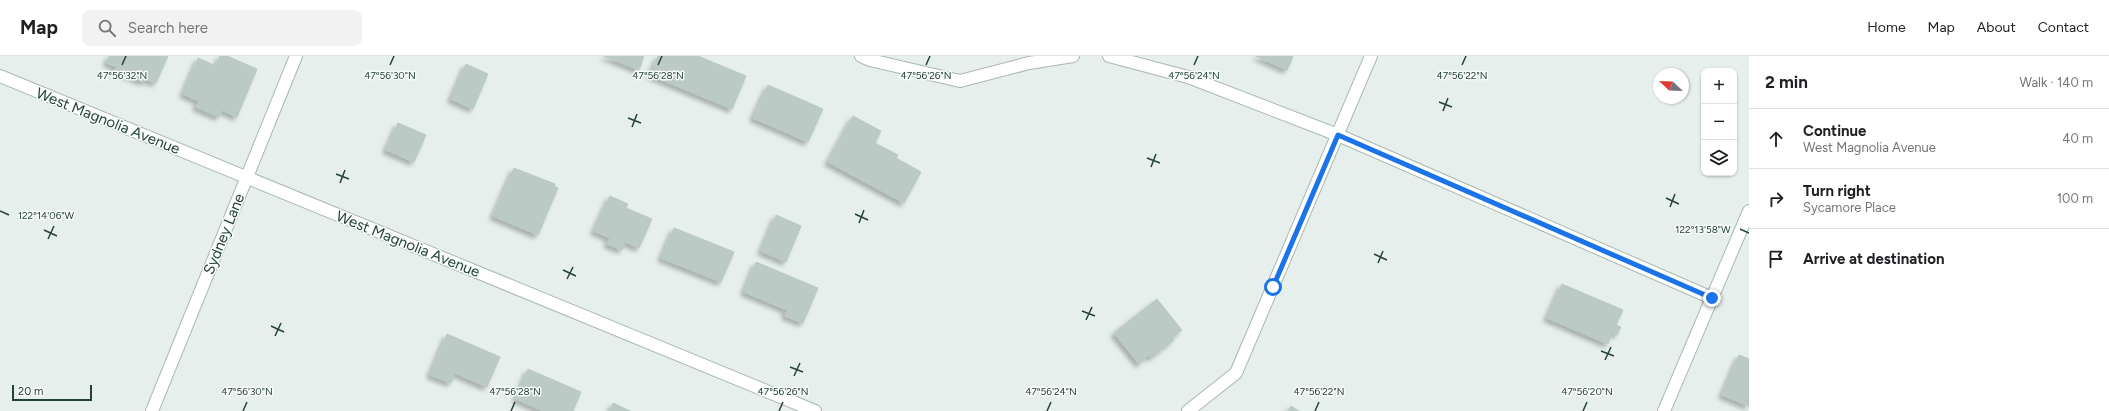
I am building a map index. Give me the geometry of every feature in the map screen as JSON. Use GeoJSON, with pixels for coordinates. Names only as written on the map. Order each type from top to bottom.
{"type":"FeatureCollection","features":[{"type":"Feature","properties":{"kind":"street","name":"Sydney Lane"},"geometry":{"type":"LineString","coordinates":[[152,411],[296,56]]}},
{"type":"Feature","properties":{"kind":"street"},"geometry":{"type":"LineString","coordinates":[[861,56],[870,60],[960,81],[1029,63],[1073,56]]}},
{"type":"Feature","properties":{"kind":"street"},"geometry":{"type":"LineString","coordinates":[[1109,56],[1188,77],[1338,135],[1712,298]]}},
{"type":"Feature","properties":{"kind":"street"},"geometry":{"type":"LineString","coordinates":[[1188,411],[1236,373],[1372,56]]}},
{"type":"Feature","properties":{"kind":"street","name":"West Magnolia Avenue"},"geometry":{"type":"LineString","coordinates":[[0,76],[815,411]]}},
{"type":"Feature","properties":{"kind":"street"},"geometry":{"type":"LineString","coordinates":[[1664,411],[1749,211]]}},
{"type":"Feature","properties":{"kind":"building"},"geometry":{"type":"Polygon","coordinates":[[[109,56],[168,56],[156,83],[145,79],[144,82],[115,70],[117,67],[107,63],[109,56]]]}},
{"type":"Feature","properties":{"kind":"building"},"geometry":{"type":"Polygon","coordinates":[[[220,56],[227,56],[257,69],[237,117],[222,110],[219,117],[196,107],[199,101],[183,94],[198,58],[216,66],[220,56]]]}},
{"type":"Feature","properties":{"kind":"building"},"geometry":{"type":"Polygon","coordinates":[[[604,56],[644,56],[639,70],[604,56]]]}},
{"type":"Feature","properties":{"kind":"building"},"geometry":{"type":"Polygon","coordinates":[[[658,56],[698,56],[746,76],[732,109],[650,75],[658,56]]]}},
{"type":"Feature","properties":{"kind":"building"},"geometry":{"type":"Polygon","coordinates":[[[1256,56],[1292,56],[1293,57],[1287,70],[1256,56]]]}},
{"type":"Feature","properties":{"kind":"building"},"geometry":{"type":"Polygon","coordinates":[[[466,64],[488,74],[473,109],[451,99],[466,64]]]}},
{"type":"Feature","properties":{"kind":"building"},"geometry":{"type":"Polygon","coordinates":[[[768,85],[823,109],[808,142],[753,118],[768,85]]]}},
{"type":"Feature","properties":{"kind":"building"},"geometry":{"type":"Polygon","coordinates":[[[853,116],[881,131],[875,143],[898,155],[896,158],[921,172],[904,203],[828,162],[853,116]]]}},
{"type":"Feature","properties":{"kind":"building"},"geometry":{"type":"Polygon","coordinates":[[[398,123],[426,135],[414,162],[386,150],[398,123]]]}},
{"type":"Feature","properties":{"kind":"building"},"geometry":{"type":"Polygon","coordinates":[[[514,168],[555,184],[554,186],[558,188],[538,235],[493,216],[514,168]]]}},
{"type":"Feature","properties":{"kind":"building"},"geometry":{"type":"Polygon","coordinates":[[[610,196],[628,204],[626,208],[652,219],[639,248],[625,242],[622,250],[607,244],[610,238],[594,231],[610,196]]]}},
{"type":"Feature","properties":{"kind":"building"},"geometry":{"type":"Polygon","coordinates":[[[776,215],[801,226],[786,262],[761,251],[776,215]]]}},
{"type":"Feature","properties":{"kind":"building"},"geometry":{"type":"Polygon","coordinates":[[[674,228],[734,252],[721,282],[661,258],[674,228]]]}},
{"type":"Feature","properties":{"kind":"building"},"geometry":{"type":"Polygon","coordinates":[[[756,262],[818,288],[803,323],[785,316],[787,310],[744,292],[756,262]]]}},
{"type":"Feature","properties":{"kind":"building"},"geometry":{"type":"Polygon","coordinates":[[[1562,284],[1623,310],[1616,325],[1621,327],[1617,335],[1612,333],[1608,344],[1547,318],[1562,284]]]}},
{"type":"Feature","properties":{"kind":"building"},"geometry":{"type":"Polygon","coordinates":[[[1157,299],[1182,330],[1172,338],[1174,340],[1151,358],[1149,355],[1139,364],[1114,333],[1157,299]]]}},
{"type":"Feature","properties":{"kind":"building"},"geometry":{"type":"Polygon","coordinates":[[[447,334],[500,357],[487,387],[455,373],[451,383],[430,375],[447,334]]]}},
{"type":"Feature","properties":{"kind":"building"},"geometry":{"type":"Polygon","coordinates":[[[1739,355],[1749,359],[1749,406],[1722,395],[1739,355]]]}},
{"type":"Feature","properties":{"kind":"building"},"geometry":{"type":"Polygon","coordinates":[[[528,369],[581,392],[573,411],[543,411],[516,399],[528,369]]]}},
{"type":"Feature","properties":{"kind":"building"},"geometry":{"type":"Polygon","coordinates":[[[613,403],[630,411],[610,411],[613,403]]]}},
{"type":"Feature","properties":{"kind":"building"},"geometry":{"type":"Polygon","coordinates":[[[1291,406],[1299,411],[1288,411],[1291,406]]]}},
{"type":"Feature","properties":{"kind":"route"},"geometry":{"type":"LineString","coordinates":[[1273,287],[1338,135],[1712,298]]}}]}
